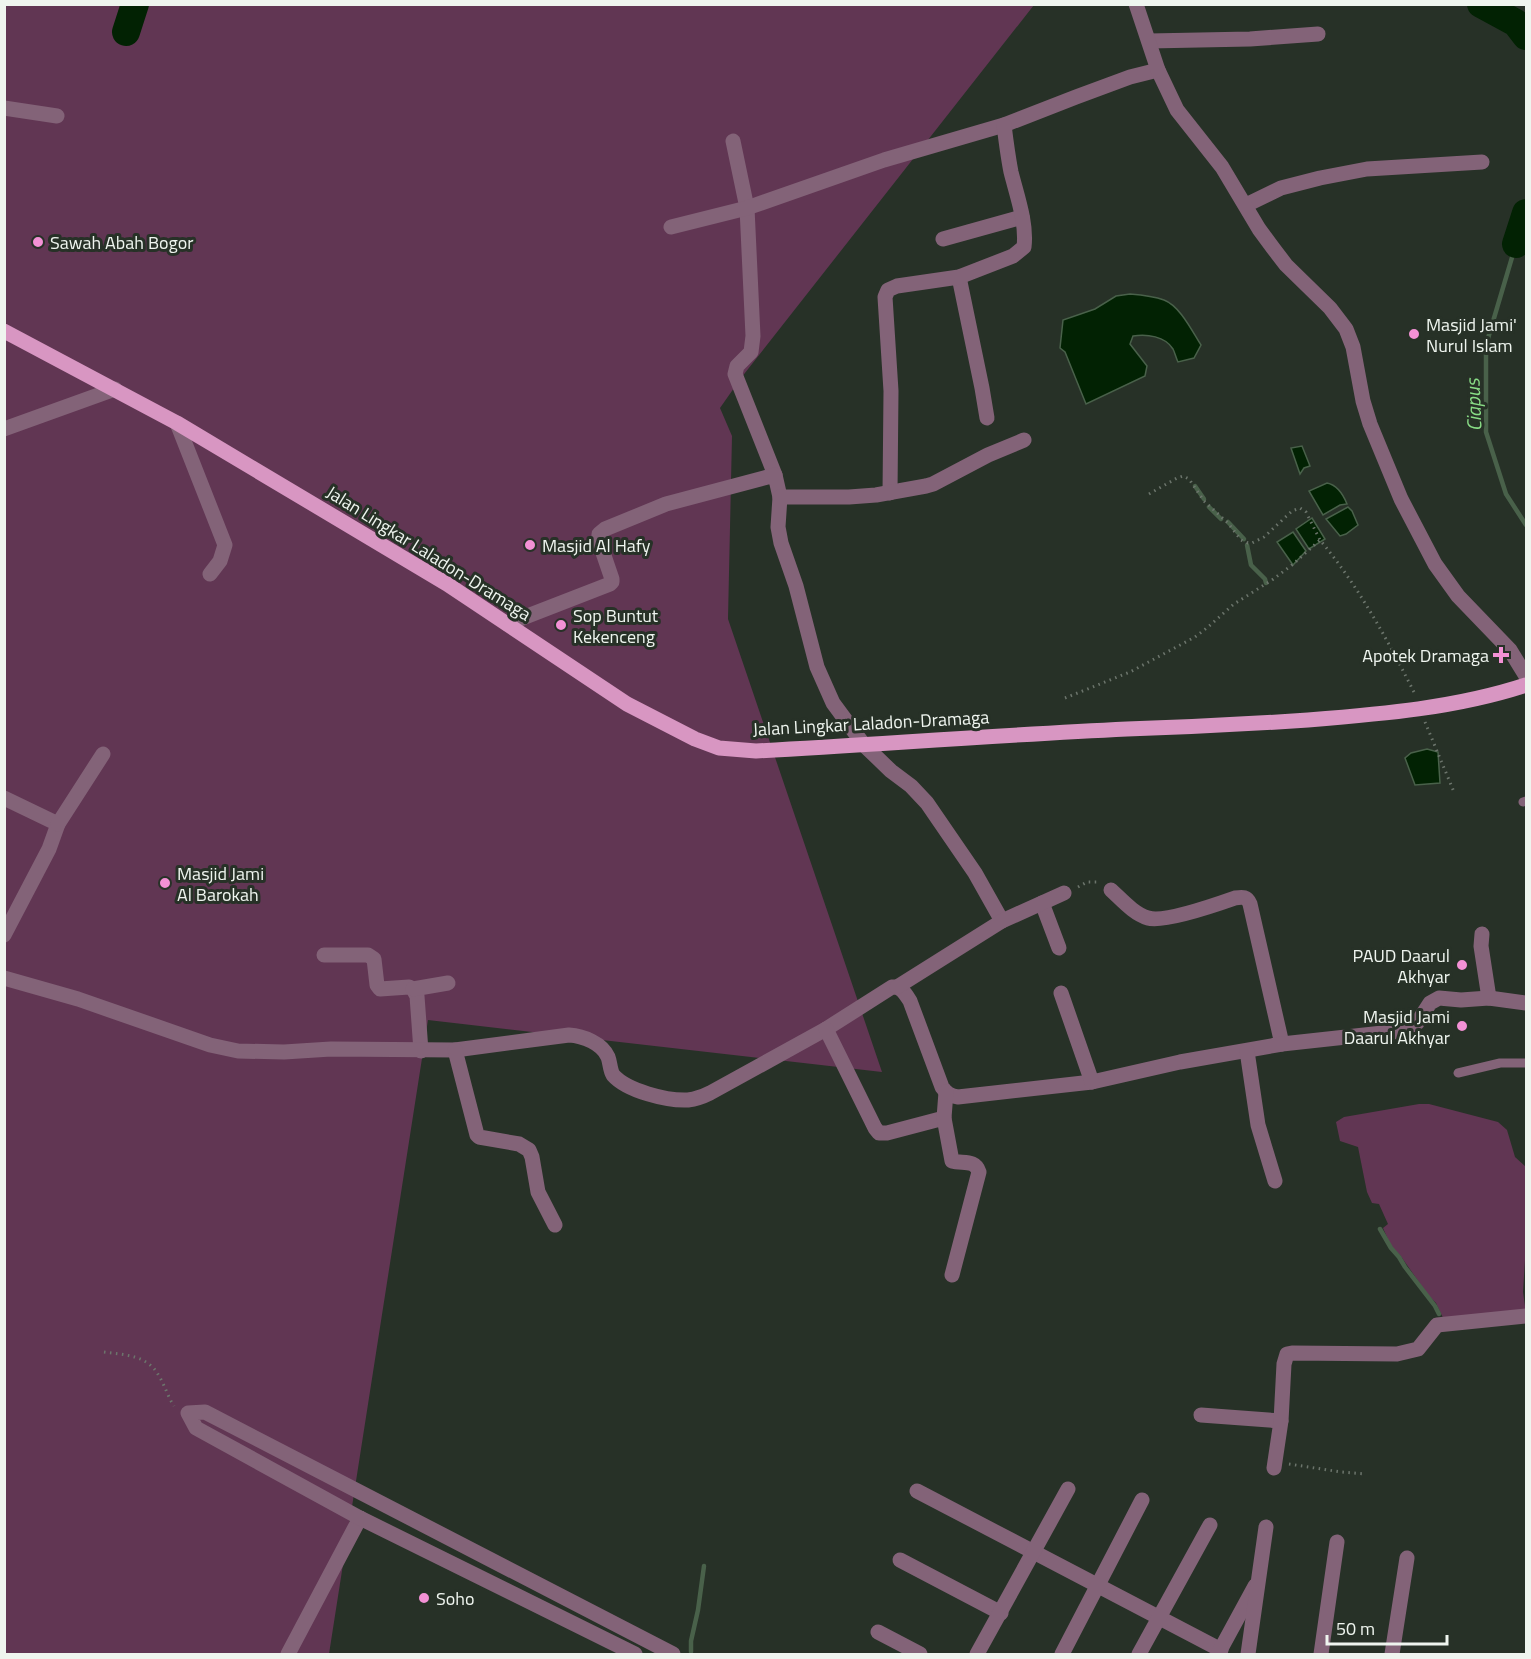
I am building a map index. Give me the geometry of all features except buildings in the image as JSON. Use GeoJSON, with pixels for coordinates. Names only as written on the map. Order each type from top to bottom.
{"type":"FeatureCollection","features":[{"type":"Feature","properties":{"kind":"main road","name":"Jalan Lingkar Laladon-Dramaga"},"geometry":{"type":"LineString","coordinates":[[4,331],[177,423],[447,584],[627,704],[695,739],[719,748],[756,751],[1369,715],[1420,709],[1527,685]]}},
{"type":"Feature","properties":{"kind":"street"},"geometry":{"type":"LineString","coordinates":[[1136,4],[1158,70],[1177,110],[1222,166],[1259,229],[1286,265],[1342,322],[1353,347],[1363,401],[1370,424],[1401,499],[1444,578],[1463,602],[1510,650],[1527,676]]}},
{"type":"Feature","properties":{"kind":"street"},"geometry":{"type":"LineString","coordinates":[[1149,41],[1250,39],[1318,34]]}},
{"type":"Feature","properties":{"kind":"street"},"geometry":{"type":"LineString","coordinates":[[671,227],[747,208],[884,160],[1004,125],[1119,81],[1158,70]]}},
{"type":"Feature","properties":{"kind":"street"},"geometry":{"type":"LineString","coordinates":[[4,108],[57,116]]}},
{"type":"Feature","properties":{"kind":"street"},"geometry":{"type":"LineString","coordinates":[[890,493],[891,391],[885,297],[888,290],[897,286],[959,277],[1005,259],[1024,247],[1022,218],[1004,125]]}},
{"type":"Feature","properties":{"kind":"street"},"geometry":{"type":"LineString","coordinates":[[733,141],[747,208],[753,342],[751,352],[737,366],[735,374],[775,475],[780,497],[779,535],[796,586],[817,667],[833,703],[864,745],[927,803],[975,873],[1002,921]]}},
{"type":"Feature","properties":{"kind":"street"},"geometry":{"type":"LineString","coordinates":[[1246,205],[1281,188],[1332,176],[1367,170],[1482,162]]}},
{"type":"Feature","properties":{"kind":"street"},"geometry":{"type":"LineString","coordinates":[[943,239],[1022,218]]}},
{"type":"Feature","properties":{"kind":"street"},"geometry":{"type":"LineString","coordinates":[[959,277],[987,418]]}},
{"type":"Feature","properties":{"kind":"street"},"geometry":{"type":"LineString","coordinates":[[4,429],[115,389]]}},
{"type":"Feature","properties":{"kind":"street"},"geometry":{"type":"LineString","coordinates":[[177,423],[225,545],[220,561],[210,574]]}},
{"type":"Feature","properties":{"kind":"street"},"geometry":{"type":"LineString","coordinates":[[780,497],[849,497],[890,493],[933,484],[988,455],[1024,440]]}},
{"type":"Feature","properties":{"kind":"street"},"geometry":{"type":"LineString","coordinates":[[507,624],[610,584],[612,579],[599,541],[599,534],[605,529],[666,504],[775,475]]}},
{"type":"Feature","properties":{"kind":"street"},"geometry":{"type":"LineString","coordinates":[[4,935],[49,849],[58,824],[103,754]]}},
{"type":"Feature","properties":{"kind":"street"},"geometry":{"type":"LineString","coordinates":[[4,798],[58,824]]}},
{"type":"Feature","properties":{"kind":"street"},"geometry":{"type":"LineString","coordinates":[[1111,890],[1137,914],[1155,919],[1170,917],[1235,898],[1247,898],[1282,1044]]}},
{"type":"Feature","properties":{"kind":"street"},"geometry":{"type":"LineString","coordinates":[[4,978],[78,999],[210,1045],[238,1051],[455,1050],[579,1035],[589,1039],[607,1054],[612,1074],[633,1088],[676,1100],[688,1100],[710,1093],[826,1029],[886,990],[897,987],[1002,921],[1064,893]]}},
{"type":"Feature","properties":{"kind":"street"},"geometry":{"type":"LineString","coordinates":[[1042,903],[1059,948]]}},
{"type":"Feature","properties":{"kind":"street"},"geometry":{"type":"LineString","coordinates":[[1482,934],[1481,946],[1489,998]]}},
{"type":"Feature","properties":{"kind":"street"},"geometry":{"type":"LineString","coordinates":[[324,955],[368,955],[374,958],[377,985],[380,989],[409,987],[413,989],[448,983]]}},
{"type":"Feature","properties":{"kind":"street"},"geometry":{"type":"LineString","coordinates":[[897,987],[910,1001],[938,1079],[946,1092],[953,1096],[1092,1082],[1180,1062],[1282,1044],[1401,1031],[1417,1023],[1430,1003],[1436,999],[1489,998],[1527,1003]]}},
{"type":"Feature","properties":{"kind":"street"},"geometry":{"type":"LineString","coordinates":[[413,989],[417,996],[420,1051]]}},
{"type":"Feature","properties":{"kind":"street"},"geometry":{"type":"LineString","coordinates":[[1061,993],[1092,1082]]}},
{"type":"Feature","properties":{"kind":"street"},"geometry":{"type":"LineString","coordinates":[[826,1029],[879,1133],[944,1118]]}},
{"type":"Feature","properties":{"kind":"street"},"geometry":{"type":"LineString","coordinates":[[455,1050],[477,1135],[519,1144],[529,1150],[538,1192],[555,1225]]}},
{"type":"Feature","properties":{"kind":"street"},"geometry":{"type":"LineString","coordinates":[[1247,1051],[1258,1125],[1275,1181]]}},
{"type":"Feature","properties":{"kind":"street"},"geometry":{"type":"LineString","coordinates":[[946,1092],[944,1118],[952,1161],[973,1164],[979,1172],[952,1275]]}},
{"type":"Feature","properties":{"kind":"street"},"geometry":{"type":"LineString","coordinates":[[1275,1465],[1281,1421],[1284,1364],[1287,1354],[1396,1354],[1418,1349],[1437,1325],[1527,1316]]}},
{"type":"Feature","properties":{"kind":"street"},"geometry":{"type":"LineString","coordinates":[[635,1654],[360,1518],[196,1428],[188,1413],[205,1412],[673,1654]]}},
{"type":"Feature","properties":{"kind":"street"},"geometry":{"type":"LineString","coordinates":[[1201,1414],[1281,1421]]}},
{"type":"Feature","properties":{"kind":"street"},"geometry":{"type":"LineString","coordinates":[[977,1654],[1068,1489]]}},
{"type":"Feature","properties":{"kind":"street"},"geometry":{"type":"LineString","coordinates":[[916,1491],[1220,1652],[1260,1576]]}},
{"type":"Feature","properties":{"kind":"street"},"geometry":{"type":"LineString","coordinates":[[1062,1654],[1142,1500]]}},
{"type":"Feature","properties":{"kind":"street"},"geometry":{"type":"LineString","coordinates":[[288,1654],[360,1518]]}},
{"type":"Feature","properties":{"kind":"street"},"geometry":{"type":"LineString","coordinates":[[1139,1654],[1210,1525]]}},
{"type":"Feature","properties":{"kind":"street"},"geometry":{"type":"LineString","coordinates":[[1248,1654],[1266,1527]]}},
{"type":"Feature","properties":{"kind":"street"},"geometry":{"type":"LineString","coordinates":[[1321,1654],[1337,1542]]}},
{"type":"Feature","properties":{"kind":"street"},"geometry":{"type":"LineString","coordinates":[[1392,1654],[1407,1558]]}},
{"type":"Feature","properties":{"kind":"street"},"geometry":{"type":"LineString","coordinates":[[900,1560],[1001,1613]]}},
{"type":"Feature","properties":{"kind":"street"},"geometry":{"type":"LineString","coordinates":[[878,1632],[920,1654]]}},
{"type":"Feature","properties":{"kind":"lane"},"geometry":{"type":"LineString","coordinates":[[1458,1073],[1500,1064],[1527,1063]]}},
{"type":"Feature","properties":{"kind":"path"},"geometry":{"type":"LineString","coordinates":[[1149,494],[1177,478],[1184,476],[1189,478],[1204,501],[1228,523],[1241,540],[1248,543],[1264,537],[1292,511],[1300,508],[1306,513],[1320,540],[1336,559],[1386,635],[1416,697],[1454,792]]}},
{"type":"Feature","properties":{"kind":"path"},"geometry":{"type":"LineString","coordinates":[[1065,698],[1130,672],[1195,637],[1234,604],[1292,565],[1320,540]]}},
{"type":"Feature","properties":{"kind":"path"},"geometry":{"type":"LineString","coordinates":[[1064,893],[1093,881],[1106,885],[1111,890]]}},
{"type":"Feature","properties":{"kind":"path"},"geometry":{"type":"LineString","coordinates":[[104,1352],[138,1358],[148,1363],[155,1370],[174,1406],[188,1413]]}},
{"type":"Feature","properties":{"kind":"path"},"geometry":{"type":"LineString","coordinates":[[1275,1465],[1365,1474]]}},
{"type":"Feature","properties":{"kind":"shaded area"},"geometry":{"type":"Polygon","coordinates":[[[5,5],[1034,5],[741,378],[720,408],[732,436],[728,619],[882,1072],[428,1020],[329,1654],[5,1654],[5,5]]]}},
{"type":"Feature","properties":{"kind":"shaded area"},"geometry":{"type":"Polygon","coordinates":[[[1143,295],[1170,303],[1185,320],[1201,345],[1194,358],[1178,362],[1173,349],[1165,341],[1144,335],[1133,336],[1130,344],[1147,366],[1145,376],[1086,404],[1065,352],[1060,348],[1063,320],[1095,309],[1116,296],[1143,295]]]}},
{"type":"Feature","properties":{"kind":"shaded area"},"geometry":{"type":"Polygon","coordinates":[[[1302,446],[1310,466],[1304,468],[1300,474],[1291,448],[1302,446]]]}},
{"type":"Feature","properties":{"kind":"shaded area"},"geometry":{"type":"Polygon","coordinates":[[[1327,483],[1339,490],[1347,504],[1340,505],[1323,515],[1309,491],[1327,483]]]}},
{"type":"Feature","properties":{"kind":"shaded area"},"geometry":{"type":"Polygon","coordinates":[[[1348,507],[1358,525],[1340,536],[1326,519],[1348,507]]]}},
{"type":"Feature","properties":{"kind":"shaded area"},"geometry":{"type":"Polygon","coordinates":[[[1312,518],[1325,539],[1309,549],[1296,529],[1312,518]]]}},
{"type":"Feature","properties":{"kind":"shaded area"},"geometry":{"type":"Polygon","coordinates":[[[1293,532],[1306,551],[1293,565],[1277,542],[1293,532]]]}},
{"type":"Feature","properties":{"kind":"shaded area"},"geometry":{"type":"Polygon","coordinates":[[[1427,749],[1438,752],[1440,783],[1415,785],[1405,758],[1411,753],[1427,749]]]}},
{"type":"Feature","properties":{"kind":"shaded area"},"geometry":{"type":"Polygon","coordinates":[[[1429,1104],[1498,1122],[1507,1130],[1515,1157],[1526,1167],[1526,1244],[1523,1292],[1526,1313],[1444,1320],[1436,1303],[1391,1246],[1383,1228],[1388,1224],[1379,1204],[1372,1203],[1367,1192],[1358,1147],[1340,1141],[1336,1122],[1344,1117],[1429,1104]]]}},
{"type":"Feature","properties":{"kind":"waterway"},"geometry":{"type":"LineString","coordinates":[[126,32],[135,4]]}},
{"type":"Feature","properties":{"kind":"waterway"},"geometry":{"type":"LineString","coordinates":[[1481,4],[1516,23],[1526,36]]}},
{"type":"Feature","properties":{"kind":"waterway"},"geometry":{"type":"LineString","coordinates":[[1516,244],[1526,213]]}},
{"type":"Feature","properties":{"kind":"waterway","name":"Ciapus"},"geometry":{"type":"LineString","coordinates":[[1516,244],[1486,345],[1486,432],[1506,494],[1526,525]]}},
{"type":"Feature","properties":{"kind":"waterway"},"geometry":{"type":"LineString","coordinates":[[1195,486],[1204,499]]}},
{"type":"Feature","properties":{"kind":"waterway"},"geometry":{"type":"LineString","coordinates":[[1209,507],[1221,519]]}},
{"type":"Feature","properties":{"kind":"waterway"},"geometry":{"type":"LineString","coordinates":[[1228,522],[1244,539]]}},
{"type":"Feature","properties":{"kind":"waterway"},"geometry":{"type":"LineString","coordinates":[[1247,545],[1251,565],[1266,583]]}},
{"type":"Feature","properties":{"kind":"waterway"},"geometry":{"type":"LineString","coordinates":[[1380,1229],[1439,1314]]}},
{"type":"Feature","properties":{"kind":"waterway"},"geometry":{"type":"LineString","coordinates":[[691,1652],[704,1566]]}},
{"type":"Feature","properties":{"kind":"place","name":"Sawah Abah Bogor"},"geometry":{"type":"Point","coordinates":[38,242]}},
{"type":"Feature","properties":{"kind":"place","name":"Masjid Jami' Nurul Islam"},"geometry":{"type":"Point","coordinates":[1414,334]}},
{"type":"Feature","properties":{"kind":"place","name":"Masjid Al Hafy"},"geometry":{"type":"Point","coordinates":[530,545]}},
{"type":"Feature","properties":{"kind":"place","name":"Sop Buntut Kekenceng"},"geometry":{"type":"Point","coordinates":[561,625]}},
{"type":"Feature","properties":{"kind":"place","name":"Apotek Dramaga"},"geometry":{"type":"Point","coordinates":[1501,655]}},
{"type":"Feature","properties":{"kind":"place","name":"Masjid Jami Al Barokah"},"geometry":{"type":"Point","coordinates":[165,883]}},
{"type":"Feature","properties":{"kind":"place","name":"PAUD Daarul Akhyar"},"geometry":{"type":"Point","coordinates":[1462,965]}},
{"type":"Feature","properties":{"kind":"place","name":"Masjid Jami Daarul Akhyar"},"geometry":{"type":"Point","coordinates":[1462,1026]}},
{"type":"Feature","properties":{"kind":"place","name":"Soho"},"geometry":{"type":"Point","coordinates":[424,1598]}}]}
